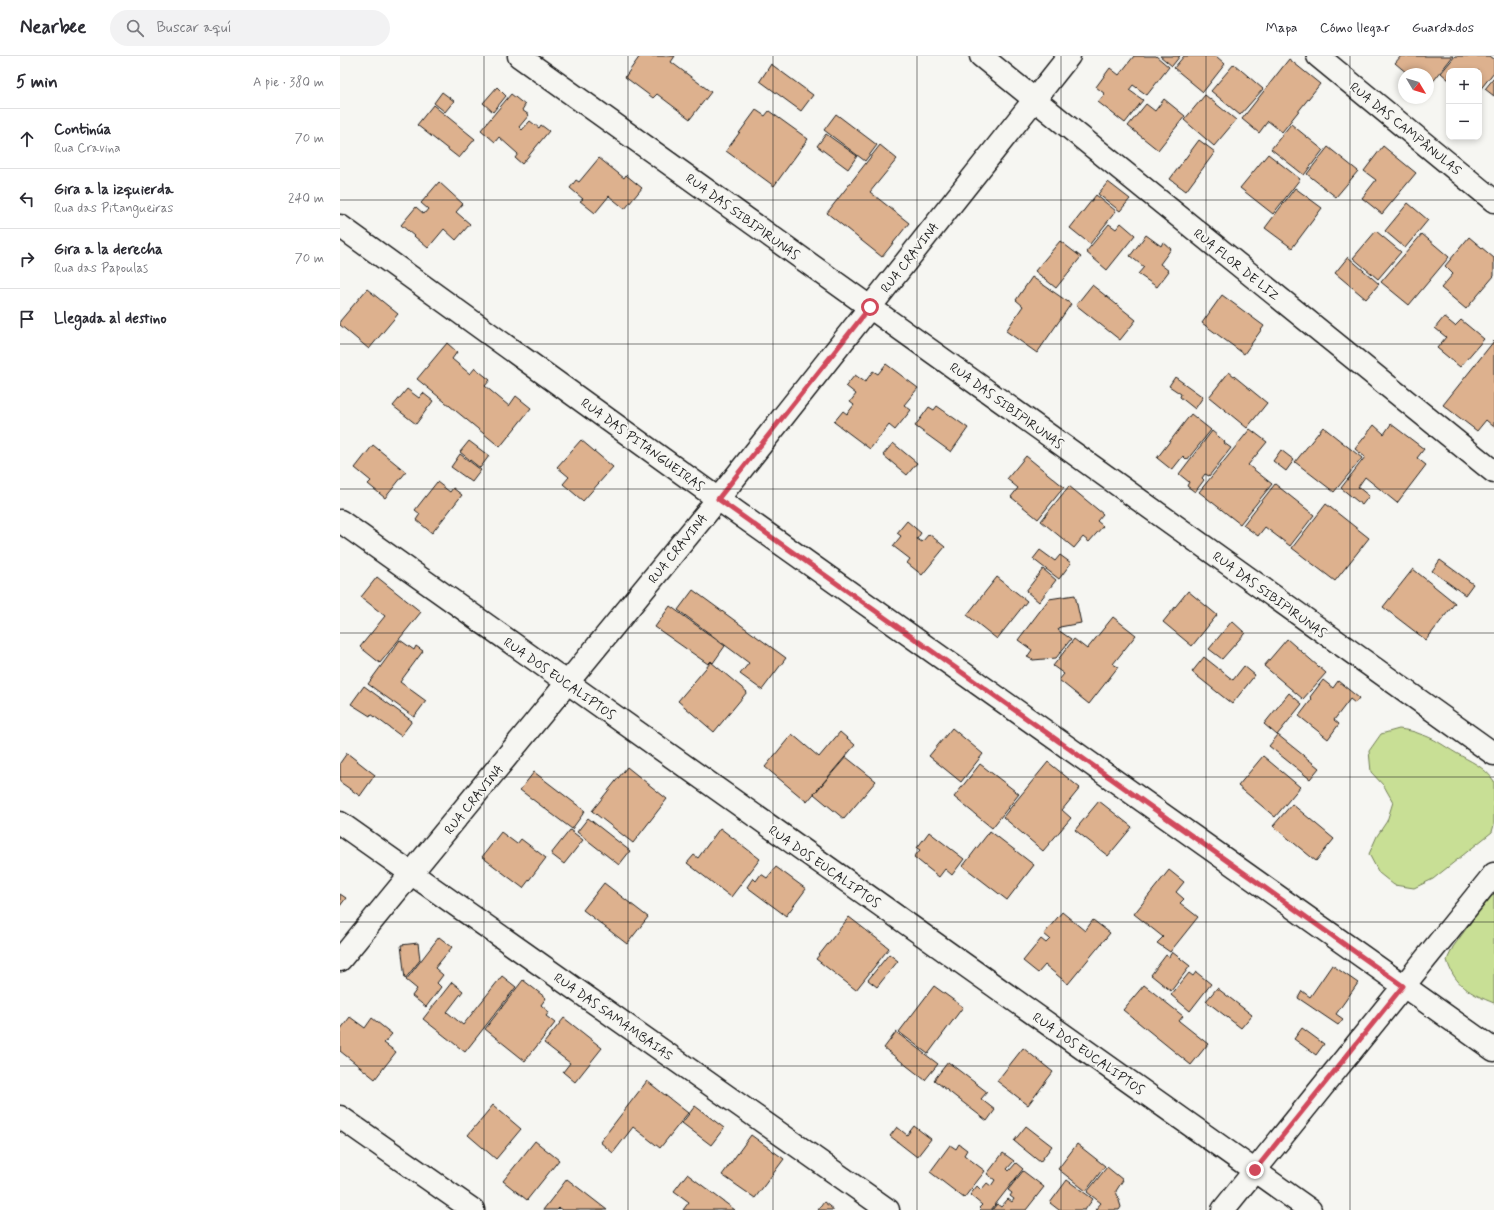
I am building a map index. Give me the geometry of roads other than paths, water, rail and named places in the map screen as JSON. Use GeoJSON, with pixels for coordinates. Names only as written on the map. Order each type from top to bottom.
{"type":"FeatureCollection","features":[{"type":"Feature","properties":{"kind":"street","name":"RUA DAS SIBIPIRUNAS"},"geometry":{"type":"LineString","coordinates":[[519,56],[1494,754]]}},
{"type":"Feature","properties":{"kind":"street","name":"RUA FLOR DE LIZ"},"geometry":{"type":"LineString","coordinates":[[981,56],[1494,472]]}},
{"type":"Feature","properties":{"kind":"street","name":"RUA CRAVINA"},"geometry":{"type":"LineString","coordinates":[[340,960],[718,499],[1069,56]]}},
{"type":"Feature","properties":{"kind":"street","name":"RUA DAS CAMPÂNULAS"},"geometry":{"type":"LineString","coordinates":[[1318,56],[1494,201]]}},
{"type":"Feature","properties":{"kind":"street","name":"RUA DAS PITANGUEIRAS"},"geometry":{"type":"LineString","coordinates":[[340,226],[718,499],[1494,1050]]}},
{"type":"Feature","properties":{"kind":"street","name":"RUA DOS EUCALIPTOS"},"geometry":{"type":"LineString","coordinates":[[340,521],[567,684],[1310,1210]]}},
{"type":"Feature","properties":{"kind":"street","name":"RUA DAS SAMAMBAIAS"},"geometry":{"type":"LineString","coordinates":[[340,822],[888,1210]]}},
{"type":"Feature","properties":{"kind":"street"},"geometry":{"type":"LineString","coordinates":[[1223,1210],[1494,874]]}},
{"type":"Feature","properties":{"kind":"street"},"geometry":{"type":"LineString","coordinates":[[340,1117],[473,1210]]}}]}
